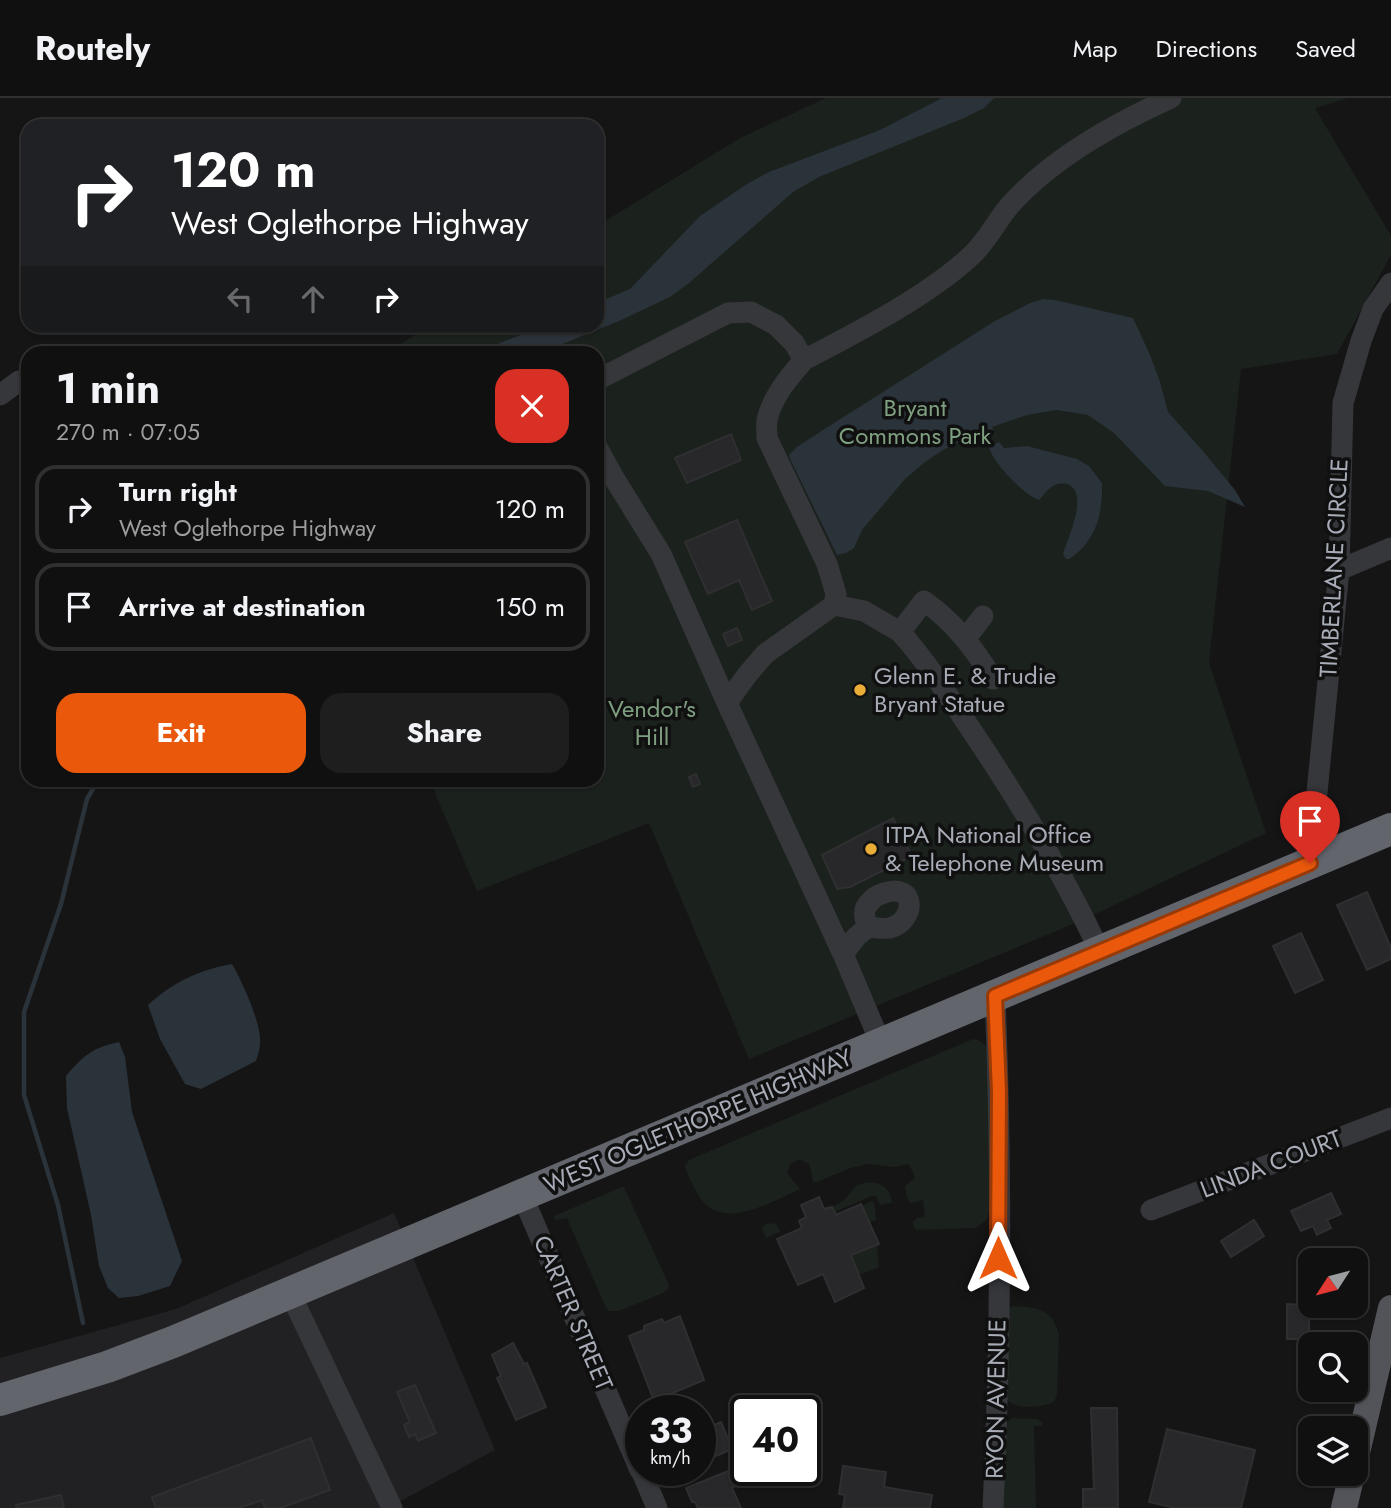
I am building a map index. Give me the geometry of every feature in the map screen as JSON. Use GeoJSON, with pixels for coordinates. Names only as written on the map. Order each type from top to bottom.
{"type":"FeatureCollection","features":[{"type":"Feature","properties":{"kind":"highway","name":"WEST OGLETHORPE HIGHWAY"},"geometry":{"type":"LineString","coordinates":[[0,1400],[107,1367],[173,1342],[1391,829]]}},
{"type":"Feature","properties":{"kind":"main road"},"geometry":{"type":"LineString","coordinates":[[1366,1416],[1391,1308]]}},
{"type":"Feature","properties":{"kind":"main road"},"geometry":{"type":"LineString","coordinates":[[1344,1508],[1349,1486]]}},
{"type":"Feature","properties":{"kind":"street"},"geometry":{"type":"LineString","coordinates":[[834,605],[835,594],[827,564],[767,438],[768,419],[782,385],[804,360],[887,314],[951,272],[972,255],[1012,204],[1072,152],[1171,98]]}},
{"type":"Feature","properties":{"kind":"street","name":"TIMBERLANE CIRCLE"},"geometry":{"type":"LineString","coordinates":[[1310,863],[1339,570],[1343,402],[1373,309],[1391,283]]}},
{"type":"Feature","properties":{"kind":"street"},"geometry":{"type":"LineString","coordinates":[[604,376],[728,313],[751,312],[776,325],[794,343],[804,360]]}},
{"type":"Feature","properties":{"kind":"street"},"geometry":{"type":"LineString","coordinates":[[0,395],[19,381]]}},
{"type":"Feature","properties":{"kind":"street"},"geometry":{"type":"LineString","coordinates":[[604,460],[661,554],[843,954],[881,1044]]}},
{"type":"Feature","properties":{"kind":"street"},"geometry":{"type":"LineString","coordinates":[[1339,570],[1391,548]]}},
{"type":"Feature","properties":{"kind":"street"},"geometry":{"type":"LineString","coordinates":[[900,632],[924,601],[966,638],[993,679]]}},
{"type":"Feature","properties":{"kind":"street"},"geometry":{"type":"LineString","coordinates":[[727,703],[765,654],[834,605],[864,611],[900,632],[943,689],[1018,801],[1085,919],[1100,952]]}},
{"type":"Feature","properties":{"kind":"street"},"geometry":{"type":"LineString","coordinates":[[966,638],[984,616]]}},
{"type":"Feature","properties":{"kind":"street"},"geometry":{"type":"LineString","coordinates":[[843,954],[868,927]]}},
{"type":"Feature","properties":{"kind":"street","name":"RYON AVENUE"},"geometry":{"type":"LineString","coordinates":[[993,1508],[998,1401],[999,1092],[995,996]]}},
{"type":"Feature","properties":{"kind":"street","name":"LINDA COURT"},"geometry":{"type":"LineString","coordinates":[[1151,1210],[1391,1118]]}},
{"type":"Feature","properties":{"kind":"street","name":"CARTER STREET"},"geometry":{"type":"LineString","coordinates":[[522,1195],[625,1433]]}},
{"type":"Feature","properties":{"kind":"street"},"geometry":{"type":"LineString","coordinates":[[290,1293],[392,1508]]}},
{"type":"Feature","properties":{"kind":"street","name":"CARTER STREET"},"geometry":{"type":"LineString","coordinates":[[648,1486],[657,1508]]}},
{"type":"Feature","properties":{"kind":"shaded area"},"geometry":{"type":"Polygon","coordinates":[[[942,98],[994,98],[984,108],[964,118],[819,177],[793,192],[670,297],[604,327],[604,300],[630,289],[700,216],[769,172],[880,130],[942,98]]]}},
{"type":"Feature","properties":{"kind":"shaded area"},"geometry":{"type":"Polygon","coordinates":[[[1043,299],[1133,318],[1150,355],[1168,412],[1235,490],[1245,507],[1208,491],[1165,486],[1114,433],[1088,415],[1057,410],[1027,415],[992,427],[995,435],[986,438],[982,431],[943,450],[905,479],[862,530],[854,548],[837,555],[789,455],[823,430],[995,321],[1043,299]]]}},
{"type":"Feature","properties":{"kind":"shaded area"},"geometry":{"type":"Polygon","coordinates":[[[525,333],[589,333],[557,346],[493,346],[525,333]]]}},
{"type":"Feature","properties":{"kind":"shaded area"},"geometry":{"type":"Polygon","coordinates":[[[999,442],[1004,448],[1027,446],[1077,459],[1089,466],[1102,483],[1096,526],[1086,544],[1069,559],[1063,554],[1077,509],[1075,492],[1069,485],[1059,484],[1050,488],[1039,500],[1032,497],[1017,485],[996,461],[989,447],[999,442]]]}},
{"type":"Feature","properties":{"kind":"shaded area"},"geometry":{"type":"Polygon","coordinates":[[[232,964],[258,1025],[260,1046],[256,1061],[201,1089],[185,1084],[160,1039],[148,1005],[187,978],[232,964]]]}},
{"type":"Feature","properties":{"kind":"shaded area"},"geometry":{"type":"Polygon","coordinates":[[[119,1042],[125,1057],[132,1112],[182,1261],[170,1286],[138,1296],[119,1298],[108,1288],[99,1266],[91,1215],[67,1108],[66,1076],[89,1053],[119,1042]]]}},
{"type":"Feature","properties":{"kind":"shaded area"},"geometry":{"type":"Polygon","coordinates":[[[394,1213],[495,1450],[388,1508],[0,1508],[0,1358],[176,1309],[394,1213]]]}},
{"type":"Feature","properties":{"kind":"green space","name":"Bryant Commons Park"},"geometry":{"type":"Polygon","coordinates":[[[826,98],[1348,98],[1315,108],[1391,236],[1391,255],[1337,354],[1241,369],[1209,663],[1266,833],[1085,919],[749,1059],[649,823],[477,891],[433,787],[604,787],[604,346],[397,346],[418,333],[604,333],[604,222],[740,138],[826,98]]]}},
{"type":"Feature","properties":{"kind":"green space"},"geometry":{"type":"Polygon","coordinates":[[[973,1039],[983,1043],[989,1053],[989,1212],[987,1220],[975,1228],[916,1230],[913,1222],[917,1218],[925,1217],[923,1200],[911,1203],[907,1198],[905,1186],[915,1178],[909,1164],[894,1167],[868,1164],[814,1183],[809,1165],[798,1160],[790,1164],[787,1173],[800,1189],[745,1212],[730,1213],[717,1211],[706,1204],[688,1176],[685,1166],[689,1160],[973,1039]]]}},
{"type":"Feature","properties":{"kind":"green space"},"geometry":{"type":"Polygon","coordinates":[[[868,1182],[884,1187],[892,1203],[880,1205],[876,1196],[872,1196],[834,1212],[832,1207],[843,1201],[857,1185],[868,1182]]]}},
{"type":"Feature","properties":{"kind":"green space"},"geometry":{"type":"Polygon","coordinates":[[[622,1187],[669,1285],[663,1293],[619,1311],[609,1311],[567,1218],[557,1220],[554,1216],[622,1187]]]}},
{"type":"Feature","properties":{"kind":"green space"},"geometry":{"type":"Polygon","coordinates":[[[874,1202],[876,1220],[869,1222],[862,1206],[874,1202]]]}},
{"type":"Feature","properties":{"kind":"green space"},"geometry":{"type":"Polygon","coordinates":[[[774,1223],[780,1232],[766,1238],[762,1227],[774,1223]]]}},
{"type":"Feature","properties":{"kind":"green space"},"geometry":{"type":"Polygon","coordinates":[[[877,1244],[879,1267],[859,1275],[851,1255],[877,1244]]]}},
{"type":"Feature","properties":{"kind":"green space"},"geometry":{"type":"Polygon","coordinates":[[[1012,1306],[1042,1311],[1056,1325],[1059,1334],[1057,1394],[1055,1401],[1051,1403],[1023,1407],[1005,1398],[1006,1310],[1012,1306]]]}},
{"type":"Feature","properties":{"kind":"green space"},"geometry":{"type":"Polygon","coordinates":[[[1013,1418],[1037,1419],[1042,1422],[1042,1426],[1034,1426],[1036,1508],[1003,1508],[1006,1424],[1013,1418]]]}},
{"type":"Feature","properties":{"kind":"building"},"geometry":{"type":"Polygon","coordinates":[[[731,434],[741,460],[687,483],[675,458],[731,434]]]}},
{"type":"Feature","properties":{"kind":"building"},"geometry":{"type":"Polygon","coordinates":[[[737,520],[772,601],[752,610],[739,580],[708,594],[685,542],[737,520]]]}},
{"type":"Feature","properties":{"kind":"building"},"geometry":{"type":"Polygon","coordinates":[[[737,628],[742,640],[728,646],[723,634],[737,628]]]}},
{"type":"Feature","properties":{"kind":"building"},"geometry":{"type":"Polygon","coordinates":[[[696,774],[700,784],[693,787],[689,777],[696,774]]]}},
{"type":"Feature","properties":{"kind":"building","name":"ITPA National Office & Telephone Museum"},"geometry":{"type":"Polygon","coordinates":[[[893,818],[912,856],[850,887],[837,889],[822,855],[893,818]]]}},
{"type":"Feature","properties":{"kind":"building"},"geometry":{"type":"Polygon","coordinates":[[[1367,892],[1391,948],[1391,959],[1367,970],[1337,905],[1367,892]]]}},
{"type":"Feature","properties":{"kind":"building"},"geometry":{"type":"Polygon","coordinates":[[[1301,933],[1323,980],[1295,993],[1273,946],[1301,933]]]}},
{"type":"Feature","properties":{"kind":"building"},"geometry":{"type":"Polygon","coordinates":[[[1331,1193],[1341,1214],[1327,1220],[1331,1228],[1317,1235],[1313,1226],[1301,1231],[1291,1211],[1331,1193]]]}},
{"type":"Feature","properties":{"kind":"building"},"geometry":{"type":"Polygon","coordinates":[[[819,1197],[824,1209],[832,1207],[836,1215],[861,1204],[879,1244],[851,1255],[864,1288],[835,1302],[823,1274],[798,1285],[777,1239],[802,1228],[799,1221],[806,1217],[801,1205],[819,1197]]]}},
{"type":"Feature","properties":{"kind":"building"},"geometry":{"type":"Polygon","coordinates":[[[1254,1220],[1264,1236],[1231,1257],[1221,1241],[1254,1220]]]}},
{"type":"Feature","properties":{"kind":"building"},"geometry":{"type":"Polygon","coordinates":[[[1287,1304],[1298,1305],[1298,1318],[1309,1318],[1309,1332],[1298,1332],[1298,1339],[1287,1339],[1287,1304]]]}},
{"type":"Feature","properties":{"kind":"building"},"geometry":{"type":"Polygon","coordinates":[[[680,1316],[704,1380],[668,1395],[652,1395],[629,1336],[662,1319],[664,1323],[680,1316]]]}},
{"type":"Feature","properties":{"kind":"building"},"geometry":{"type":"Polygon","coordinates":[[[513,1343],[524,1364],[527,1363],[546,1407],[516,1420],[497,1378],[501,1376],[492,1355],[513,1343]]]}},
{"type":"Feature","properties":{"kind":"building"},"geometry":{"type":"Polygon","coordinates":[[[415,1385],[436,1433],[418,1441],[415,1434],[409,1437],[404,1425],[410,1422],[397,1392],[415,1385]]]}},
{"type":"Feature","properties":{"kind":"building"},"geometry":{"type":"Polygon","coordinates":[[[1091,1408],[1117,1408],[1118,1508],[1083,1508],[1083,1489],[1094,1489],[1091,1408]]]}},
{"type":"Feature","properties":{"kind":"building"},"geometry":{"type":"Polygon","coordinates":[[[721,1422],[730,1450],[716,1456],[716,1424],[721,1422]]]}},
{"type":"Feature","properties":{"kind":"building"},"geometry":{"type":"Polygon","coordinates":[[[1167,1429],[1255,1450],[1241,1508],[1176,1508],[1149,1502],[1167,1429]]]}},
{"type":"Feature","properties":{"kind":"building"},"geometry":{"type":"Polygon","coordinates":[[[311,1438],[330,1490],[280,1508],[265,1508],[262,1500],[239,1508],[156,1508],[152,1497],[311,1438]]]}},
{"type":"Feature","properties":{"kind":"building"},"geometry":{"type":"Polygon","coordinates":[[[843,1466],[886,1472],[884,1487],[932,1495],[930,1508],[843,1508],[845,1495],[839,1494],[843,1466]]]}},
{"type":"Feature","properties":{"kind":"building"},"geometry":{"type":"Polygon","coordinates":[[[730,1470],[730,1486],[736,1486],[732,1488],[741,1508],[698,1508],[695,1502],[692,1502],[686,1488],[716,1486],[716,1476],[730,1470]]]}},
{"type":"Feature","properties":{"kind":"building"},"geometry":{"type":"Polygon","coordinates":[[[61,1495],[64,1508],[17,1508],[16,1505],[61,1495]]]}},
{"type":"Feature","properties":{"kind":"waterway"},"geometry":{"type":"LineString","coordinates":[[83,1323],[58,1205],[24,1095],[24,1012],[61,904],[87,799],[94,787]]}},
{"type":"Feature","properties":{"kind":"place","name":"Glenn E. & Trudie Bryant Statue"},"geometry":{"type":"Point","coordinates":[860,690]}},
{"type":"Feature","properties":{"kind":"place","name":"ITPA National Office & Telephone Museum"},"geometry":{"type":"Point","coordinates":[871,849]}},
{"type":"Feature","properties":{"kind":"route"},"geometry":{"type":"LineString","coordinates":[[998,1258],[999,1092],[995,996],[1310,863]]}},
{"type":"Feature","properties":{"kind":"park label","name":"Vendor's Hill"},"geometry":{"type":"Point","coordinates":[652,723]}}]}
